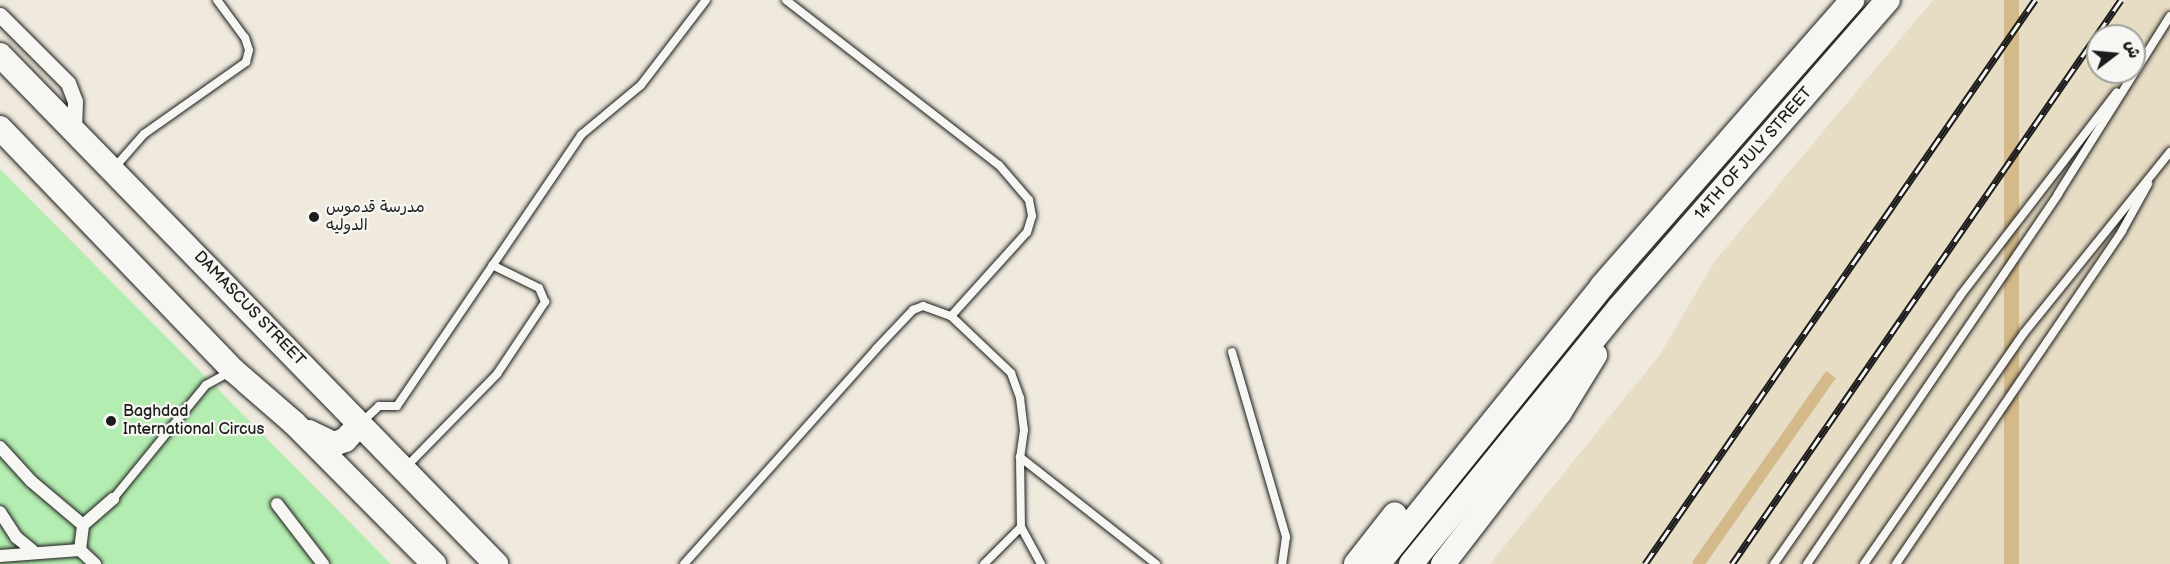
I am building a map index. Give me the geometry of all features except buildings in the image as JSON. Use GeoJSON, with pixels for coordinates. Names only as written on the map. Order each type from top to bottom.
{"type":"FeatureCollection","features":[{"type":"Feature","properties":{"kind":"main road","name":"14TH OF JULY STREET"},"geometry":{"type":"LineString","coordinates":[[1378,564],[1602,286],[1852,0]]}},
{"type":"Feature","properties":{"kind":"main road","name":"14TH OF JULY STREET"},"geometry":{"type":"LineString","coordinates":[[1411,564],[1619,308],[1888,0]]}},
{"type":"Feature","properties":{"kind":"main road","name":"DAMASCUS STREET"},"geometry":{"type":"LineString","coordinates":[[0,55],[114,168],[496,564]]}},
{"type":"Feature","properties":{"kind":"main road"},"geometry":{"type":"LineString","coordinates":[[0,78],[9,76],[29,84]]}},
{"type":"Feature","properties":{"kind":"main road"},"geometry":{"type":"LineString","coordinates":[[0,128],[233,370],[294,423],[434,564]]}},
{"type":"Feature","properties":{"kind":"main road","name":"14TH OF JULY STREET"},"geometry":{"type":"LineString","coordinates":[[1356,564],[1508,375],[1552,329],[1602,286]]}},
{"type":"Feature","properties":{"kind":"main road","name":"14TH OF JULY STREET"},"geometry":{"type":"LineString","coordinates":[[1443,564],[1560,412],[1619,308]]}},
{"type":"Feature","properties":{"kind":"main road"},"geometry":{"type":"LineString","coordinates":[[294,423],[334,444],[345,440],[360,424]]}},
{"type":"Feature","properties":{"kind":"street"},"geometry":{"type":"LineString","coordinates":[[0,15],[68,83],[75,100],[74,129]]}},
{"type":"Feature","properties":{"kind":"street"},"geometry":{"type":"LineString","coordinates":[[0,447],[31,481],[83,525]]}},
{"type":"Feature","properties":{"kind":"street"},"geometry":{"type":"LineString","coordinates":[[80,550],[83,525],[113,499]]}},
{"type":"Feature","properties":{"kind":"street"},"geometry":{"type":"LineString","coordinates":[[276,504],[323,564]]}},
{"type":"Feature","properties":{"kind":"street"},"geometry":{"type":"LineString","coordinates":[[0,513],[16,537],[33,551]]}},
{"type":"Feature","properties":{"kind":"street"},"geometry":{"type":"LineString","coordinates":[[0,556],[33,551],[80,550],[95,564]]}},
{"type":"Feature","properties":{"kind":"lane"},"geometry":{"type":"LineString","coordinates":[[114,168],[144,134],[246,62],[249,50],[245,38],[217,0]]}},
{"type":"Feature","properties":{"kind":"lane"},"geometry":{"type":"LineString","coordinates":[[360,424],[379,406],[397,406],[581,135],[641,85],[706,0]]}},
{"type":"Feature","properties":{"kind":"lane"},"geometry":{"type":"LineString","coordinates":[[786,0],[999,165],[1029,200],[1032,216],[1027,232],[951,316]]}},
{"type":"Feature","properties":{"kind":"lane"},"geometry":{"type":"LineString","coordinates":[[2146,55],[2170,16]]}},
{"type":"Feature","properties":{"kind":"lane"},"geometry":{"type":"LineString","coordinates":[[1774,564],[1959,296],[2124,84]]}},
{"type":"Feature","properties":{"kind":"lane"},"geometry":{"type":"LineString","coordinates":[[1807,564],[2058,194],[2128,84]]}},
{"type":"Feature","properties":{"kind":"lane"},"geometry":{"type":"LineString","coordinates":[[1864,564],[2024,333],[2104,229],[2170,152]]}},
{"type":"Feature","properties":{"kind":"lane"},"geometry":{"type":"LineString","coordinates":[[1896,564],[2122,231],[2156,170]]}},
{"type":"Feature","properties":{"kind":"lane"},"geometry":{"type":"LineString","coordinates":[[403,469],[497,374],[545,302],[539,288],[492,265]]}},
{"type":"Feature","properties":{"kind":"lane"},"geometry":{"type":"LineString","coordinates":[[684,564],[913,310],[933,307],[951,316],[1011,373],[1020,398],[1023,430],[1020,457],[1021,527],[1041,564]]}},
{"type":"Feature","properties":{"kind":"lane"},"geometry":{"type":"LineString","coordinates":[[1232,352],[1286,537],[1282,564]]}},
{"type":"Feature","properties":{"kind":"lane"},"geometry":{"type":"LineString","coordinates":[[113,499],[206,385],[233,370]]}},
{"type":"Feature","properties":{"kind":"lane"},"geometry":{"type":"LineString","coordinates":[[1020,457],[1156,564]]}},
{"type":"Feature","properties":{"kind":"lane"},"geometry":{"type":"LineString","coordinates":[[984,564],[1021,527]]}},
{"type":"Feature","properties":{"kind":"shaded area"},"geometry":{"type":"Polygon","coordinates":[[[1933,0],[2170,0],[2170,564],[1490,564],[1659,356],[1715,261],[1933,0]]]}},
{"type":"Feature","properties":{"kind":"green space"},"geometry":{"type":"Polygon","coordinates":[[[0,169],[391,564],[0,564],[0,169]]]}},
{"type":"Feature","properties":{"kind":"railway"},"geometry":{"type":"LineString","coordinates":[[1645,564],[2035,0]]}},
{"type":"Feature","properties":{"kind":"railway"},"geometry":{"type":"LineString","coordinates":[[1732,564],[2121,0]]}},
{"type":"Feature","properties":{"kind":"place","name":"مدرسة قدموس الدوليه"},"geometry":{"type":"Point","coordinates":[314,217]}},
{"type":"Feature","properties":{"kind":"place","name":"Baghdad International Circus"},"geometry":{"type":"Point","coordinates":[111,421]}}]}
